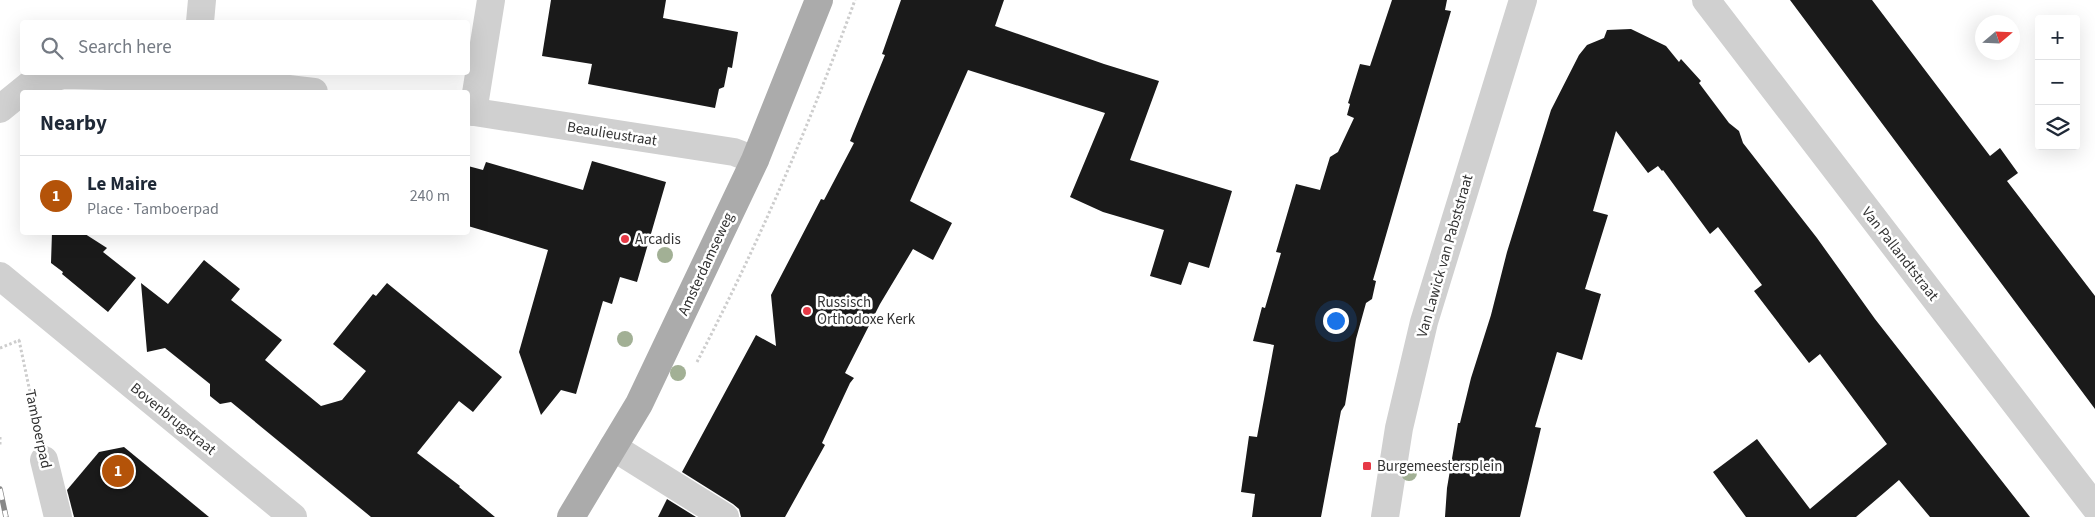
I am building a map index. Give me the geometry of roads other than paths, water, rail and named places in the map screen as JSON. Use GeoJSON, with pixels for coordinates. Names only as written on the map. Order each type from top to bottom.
{"type":"FeatureCollection","features":[{"type":"Feature","properties":{"kind":"main road","name":"Amsterdamseweg"},"geometry":{"type":"LineString","coordinates":[[571,517],[639,404],[755,160],[819,0]]}},
{"type":"Feature","properties":{"kind":"street"},"geometry":{"type":"LineString","coordinates":[[200,20],[202,0]]}},
{"type":"Feature","properties":{"kind":"street"},"geometry":{"type":"LineString","coordinates":[[470,112],[491,0]]}},
{"type":"Feature","properties":{"kind":"street","name":"Van Lawick van Pabststraat"},"geometry":{"type":"LineString","coordinates":[[1385,517],[1399,428],[1424,322],[1523,0]]}},
{"type":"Feature","properties":{"kind":"street","name":"Van Pallandtstraat"},"geometry":{"type":"LineString","coordinates":[[1706,0],[2095,507]]}},
{"type":"Feature","properties":{"kind":"street"},"geometry":{"type":"LineString","coordinates":[[23,90],[32,82],[60,75]]}},
{"type":"Feature","properties":{"kind":"street"},"geometry":{"type":"LineString","coordinates":[[97,75],[195,78],[297,90]]}},
{"type":"Feature","properties":{"kind":"street"},"geometry":{"type":"LineString","coordinates":[[0,109],[20,92]]}},
{"type":"Feature","properties":{"kind":"street","name":"Beaulieustraat"},"geometry":{"type":"LineString","coordinates":[[470,112],[734,152],[755,160]]}},
{"type":"Feature","properties":{"kind":"street","name":"Bovenbrugstraat"},"geometry":{"type":"LineString","coordinates":[[0,276],[293,517]]}},
{"type":"Feature","properties":{"kind":"street"},"geometry":{"type":"LineString","coordinates":[[613,447],[725,517]]}},
{"type":"Feature","properties":{"kind":"street","name":"Tamboerpad"},"geometry":{"type":"LineString","coordinates":[[44,460],[58,517]]}},
{"type":"Feature","properties":{"kind":"railway"},"geometry":{"type":"LineString","coordinates":[[0,489],[6,517]]}},
{"type":"Feature","properties":{"kind":"place","name":"Arcadis"},"geometry":{"type":"Point","coordinates":[625,239]}},
{"type":"Feature","properties":{"kind":"place","name":"Russisch Orthodoxe Kerk"},"geometry":{"type":"Point","coordinates":[807,311]}},
{"type":"Feature","properties":{"kind":"place","name":"Burgemeestersplein"},"geometry":{"type":"Point","coordinates":[1367,466]}},
{"type":"Feature","properties":{"kind":"place","name":"Le Maire"},"geometry":{"type":"Point","coordinates":[118,471]}}]}
